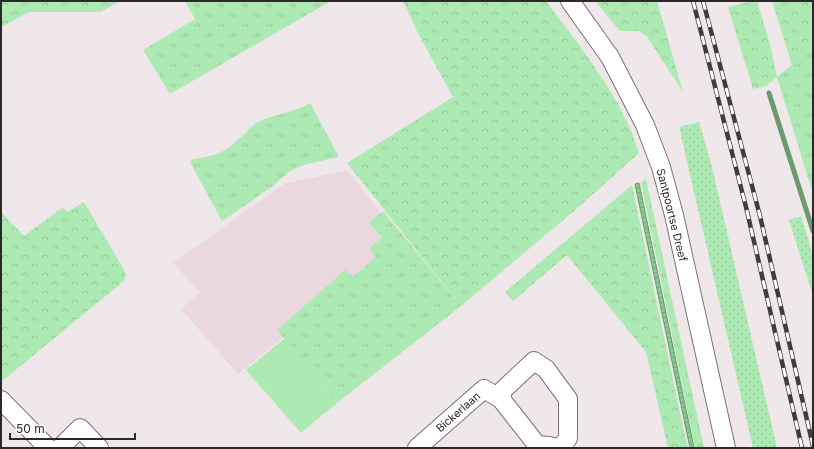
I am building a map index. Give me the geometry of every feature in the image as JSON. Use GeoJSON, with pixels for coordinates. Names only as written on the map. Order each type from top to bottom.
{"type":"FeatureCollection","features":[{"type":"Feature","properties":{"kind":"street","name":"Santpoortse Dreef"},"geometry":{"type":"LineString","coordinates":[[570,1],[589,26],[614,64],[645,125],[661,167],[674,215],[726,448]]}},
{"type":"Feature","properties":{"kind":"street"},"geometry":{"type":"LineString","coordinates":[[502,399],[503,390],[534,361],[546,369],[568,399],[568,438],[562,448]]}},
{"type":"Feature","properties":{"kind":"street","name":"Bickerlaan"},"geometry":{"type":"LineString","coordinates":[[417,448],[484,388],[502,399],[536,445],[557,448]]}},
{"type":"Feature","properties":{"kind":"street"},"geometry":{"type":"LineString","coordinates":[[1,400],[48,448]]}},
{"type":"Feature","properties":{"kind":"street"},"geometry":{"type":"LineString","coordinates":[[60,448],[80,428],[99,448]]}},
{"type":"Feature","properties":{"kind":"shaded area"},"geometry":{"type":"Polygon","coordinates":[[[347,170],[403,240],[238,374],[181,309],[200,292],[173,263],[284,184],[347,170]]]}},
{"type":"Feature","properties":{"kind":"shaded area"},"geometry":{"type":"Polygon","coordinates":[[[639,183],[694,448],[690,448],[635,184],[639,183]]]}},
{"type":"Feature","properties":{"kind":"green space"},"geometry":{"type":"Polygon","coordinates":[[[1,1],[120,1],[101,12],[29,12],[1,27],[1,1]]]}},
{"type":"Feature","properties":{"kind":"green space"},"geometry":{"type":"Polygon","coordinates":[[[185,1],[331,1],[170,94],[143,50],[195,19],[185,1]]]}},
{"type":"Feature","properties":{"kind":"green space"},"geometry":{"type":"Polygon","coordinates":[[[403,1],[546,1],[586,54],[612,93],[632,133],[639,153],[574,211],[461,306],[347,163],[453,97],[420,37],[403,1]]]}},
{"type":"Feature","properties":{"kind":"green space"},"geometry":{"type":"Polygon","coordinates":[[[595,1],[657,1],[683,92],[647,37],[639,31],[620,31],[595,1]]]}},
{"type":"Feature","properties":{"kind":"green space"},"geometry":{"type":"Polygon","coordinates":[[[757,1],[771,48],[777,77],[766,86],[753,89],[728,7],[757,1]]]}},
{"type":"Feature","properties":{"kind":"green space"},"geometry":{"type":"Polygon","coordinates":[[[772,1],[813,1],[813,47],[792,65],[772,1]]]}},
{"type":"Feature","properties":{"kind":"green space"},"geometry":{"type":"Polygon","coordinates":[[[813,47],[813,194],[777,77],[813,47]]]}},
{"type":"Feature","properties":{"kind":"green space"},"geometry":{"type":"Polygon","coordinates":[[[310,103],[339,157],[307,164],[291,170],[273,186],[222,221],[190,162],[193,159],[208,157],[220,153],[236,142],[258,122],[310,103]]]}},
{"type":"Feature","properties":{"kind":"green space"},"geometry":{"type":"Polygon","coordinates":[[[699,122],[712,167],[777,448],[753,448],[679,127],[699,122]]]}},
{"type":"Feature","properties":{"kind":"green space"},"geometry":{"type":"Polygon","coordinates":[[[646,179],[704,448],[695,448],[641,182],[646,179]]]}},
{"type":"Feature","properties":{"kind":"green space"},"geometry":{"type":"Polygon","coordinates":[[[632,185],[688,448],[668,448],[646,352],[567,255],[513,301],[505,292],[632,185]]]}},
{"type":"Feature","properties":{"kind":"green space"},"geometry":{"type":"Polygon","coordinates":[[[84,202],[123,268],[126,275],[124,281],[1,382],[1,212],[24,236],[63,207],[67,212],[84,202]]]}},
{"type":"Feature","properties":{"kind":"green space"},"geometry":{"type":"Polygon","coordinates":[[[383,211],[461,306],[337,403],[277,330],[345,270],[353,277],[376,257],[369,249],[382,237],[369,223],[383,211]]]}},
{"type":"Feature","properties":{"kind":"green space"},"geometry":{"type":"Polygon","coordinates":[[[801,216],[813,255],[813,296],[789,220],[801,216]]]}},
{"type":"Feature","properties":{"kind":"green space"},"geometry":{"type":"Polygon","coordinates":[[[285,338],[337,403],[301,433],[246,370],[285,338]]]}},
{"type":"Feature","properties":{"kind":"waterway"},"geometry":{"type":"LineString","coordinates":[[769,93],[813,231]]}},
{"type":"Feature","properties":{"kind":"railway"},"geometry":{"type":"LineString","coordinates":[[693,1],[746,207],[802,448]]}},
{"type":"Feature","properties":{"kind":"railway"},"geometry":{"type":"LineString","coordinates":[[703,1],[760,216],[813,446]]}}]}
